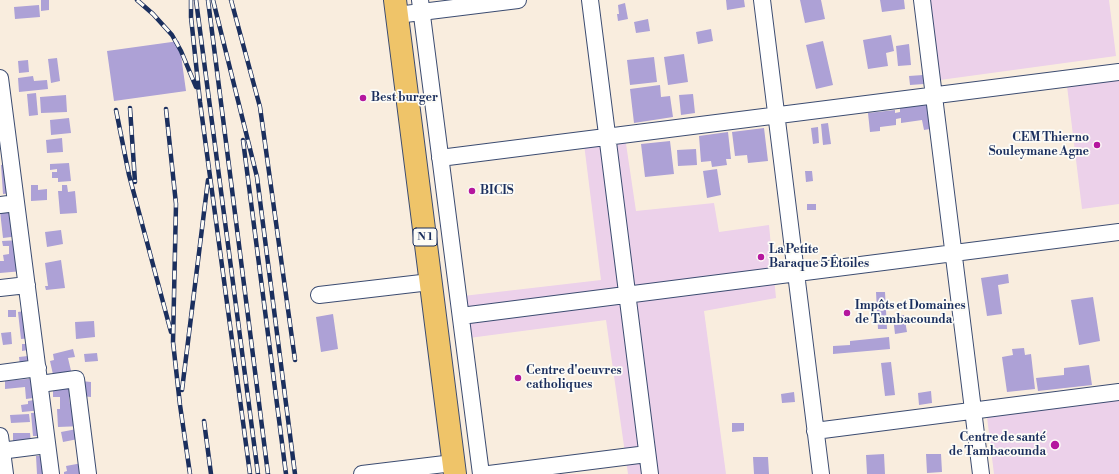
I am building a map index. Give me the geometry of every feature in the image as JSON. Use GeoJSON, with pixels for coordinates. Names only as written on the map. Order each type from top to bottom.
{"type":"FeatureCollection","features":[{"type":"Feature","properties":{"kind":"highway","name":"N 1"},"geometry":{"type":"LineString","coordinates":[[396,8],[454,469]]}},
{"type":"Feature","properties":{"kind":"street"},"geometry":{"type":"LineString","coordinates":[[396,8],[518,0]]}},
{"type":"Feature","properties":{"kind":"street"},"geometry":{"type":"LineString","coordinates":[[590,0],[650,474]]}},
{"type":"Feature","properties":{"kind":"street"},"geometry":{"type":"LineString","coordinates":[[762,0],[820,474]]}},
{"type":"Feature","properties":{"kind":"street"},"geometry":{"type":"LineString","coordinates":[[922,0],[981,474]]}},
{"type":"Feature","properties":{"kind":"street"},"geometry":{"type":"LineString","coordinates":[[421,6],[481,474]]}},
{"type":"Feature","properties":{"kind":"street"},"geometry":{"type":"LineString","coordinates":[[440,158],[1119,72]]}},
{"type":"Feature","properties":{"kind":"street"},"geometry":{"type":"LineString","coordinates":[[0,78],[3,126],[16,203],[51,474]]}},
{"type":"Feature","properties":{"kind":"street"},"geometry":{"type":"LineString","coordinates":[[0,205],[16,203]]}},
{"type":"Feature","properties":{"kind":"street"},"geometry":{"type":"LineString","coordinates":[[461,316],[1119,232]]}},
{"type":"Feature","properties":{"kind":"street"},"geometry":{"type":"LineString","coordinates":[[319,295],[430,282]]}},
{"type":"Feature","properties":{"kind":"street"},"geometry":{"type":"LineString","coordinates":[[0,288],[27,284]]}},
{"type":"Feature","properties":{"kind":"street"},"geometry":{"type":"LineString","coordinates":[[0,373],[38,368]]}},
{"type":"Feature","properties":{"kind":"street"},"geometry":{"type":"LineString","coordinates":[[40,384],[76,379],[88,474]]}},
{"type":"Feature","properties":{"kind":"street"},"geometry":{"type":"LineString","coordinates":[[815,431],[1119,392]]}},
{"type":"Feature","properties":{"kind":"street"},"geometry":{"type":"LineString","coordinates":[[5,474],[1,446],[47,445]]}},
{"type":"Feature","properties":{"kind":"street"},"geometry":{"type":"LineString","coordinates":[[489,474],[647,454]]}},
{"type":"Feature","properties":{"kind":"street"},"geometry":{"type":"LineString","coordinates":[[362,474],[454,469]]}},
{"type":"Feature","properties":{"kind":"shaded area"},"geometry":{"type":"Polygon","coordinates":[[[929,0],[1109,0],[1116,56],[940,80],[929,0]]]}},
{"type":"Feature","properties":{"kind":"shaded area","name":"CEM Thierno Souleymane Agne"},"geometry":{"type":"Polygon","coordinates":[[[1119,80],[1119,204],[1082,209],[1067,86],[1119,80]]]}},
{"type":"Feature","properties":{"kind":"shaded area"},"geometry":{"type":"Polygon","coordinates":[[[625,137],[636,211],[714,203],[719,232],[769,225],[776,298],[704,311],[726,474],[628,474],[606,320],[469,338],[463,296],[601,280],[584,144],[625,137]]]}},
{"type":"Feature","properties":{"kind":"shaded area","name":"Centre de santé de Tambacounda"},"geometry":{"type":"Polygon","coordinates":[[[1119,399],[1119,474],[994,474],[987,417],[1119,399]]]}},
{"type":"Feature","properties":{"kind":"building"},"geometry":{"type":"Polygon","coordinates":[[[41,0],[49,0],[49,10],[41,11],[41,0]]]}},
{"type":"Feature","properties":{"kind":"building"},"geometry":{"type":"Polygon","coordinates":[[[726,0],[744,0],[745,7],[727,10],[726,0]]]}},
{"type":"Feature","properties":{"kind":"building"},"geometry":{"type":"Polygon","coordinates":[[[800,0],[821,0],[825,19],[805,23],[800,0]]]}},
{"type":"Feature","properties":{"kind":"building"},"geometry":{"type":"Polygon","coordinates":[[[880,0],[904,0],[905,9],[882,12],[880,0]]]}},
{"type":"Feature","properties":{"kind":"building"},"geometry":{"type":"Polygon","coordinates":[[[625,3],[628,19],[618,21],[618,5],[625,3]]]}},
{"type":"Feature","properties":{"kind":"building"},"geometry":{"type":"Polygon","coordinates":[[[39,5],[40,17],[15,19],[14,7],[39,5]]]}},
{"type":"Feature","properties":{"kind":"building"},"geometry":{"type":"Polygon","coordinates":[[[648,19],[650,31],[636,33],[634,22],[648,19]]]}},
{"type":"Feature","properties":{"kind":"building"},"geometry":{"type":"Polygon","coordinates":[[[711,29],[713,41],[698,44],[696,32],[711,29]]]}},
{"type":"Feature","properties":{"kind":"building"},"geometry":{"type":"Polygon","coordinates":[[[891,35],[894,51],[886,53],[888,66],[868,69],[863,40],[891,35]]]}},
{"type":"Feature","properties":{"kind":"building"},"geometry":{"type":"Polygon","coordinates":[[[179,41],[186,91],[114,101],[107,51],[179,41]]]}},
{"type":"Feature","properties":{"kind":"building"},"geometry":{"type":"Polygon","coordinates":[[[823,41],[833,85],[816,89],[806,45],[823,41]]]}},
{"type":"Feature","properties":{"kind":"building"},"geometry":{"type":"Polygon","coordinates":[[[909,44],[911,65],[898,66],[896,46],[909,44]]]}},
{"type":"Feature","properties":{"kind":"building"},"geometry":{"type":"Polygon","coordinates":[[[684,54],[688,82],[668,85],[664,57],[684,54]]]}},
{"type":"Feature","properties":{"kind":"building"},"geometry":{"type":"Polygon","coordinates":[[[654,57],[657,82],[630,85],[627,60],[654,57]]]}},
{"type":"Feature","properties":{"kind":"building"},"geometry":{"type":"Polygon","coordinates":[[[57,58],[60,81],[51,83],[48,59],[57,58]]]}},
{"type":"Feature","properties":{"kind":"building"},"geometry":{"type":"Polygon","coordinates":[[[28,60],[29,72],[19,73],[18,61],[28,60]]]}},
{"type":"Feature","properties":{"kind":"building"},"geometry":{"type":"Polygon","coordinates":[[[923,75],[924,84],[910,85],[909,76],[923,75]]]}},
{"type":"Feature","properties":{"kind":"building"},"geometry":{"type":"Polygon","coordinates":[[[33,76],[34,81],[47,80],[48,89],[19,92],[18,78],[33,76]]]}},
{"type":"Feature","properties":{"kind":"building"},"geometry":{"type":"Polygon","coordinates":[[[660,85],[661,97],[670,96],[673,117],[634,123],[630,89],[660,85]]]}},
{"type":"Feature","properties":{"kind":"building"},"geometry":{"type":"Polygon","coordinates":[[[36,93],[38,115],[29,116],[27,94],[36,93]]]}},
{"type":"Feature","properties":{"kind":"building"},"geometry":{"type":"Polygon","coordinates":[[[693,94],[695,113],[681,115],[679,95],[693,94]]]}},
{"type":"Feature","properties":{"kind":"building"},"geometry":{"type":"Polygon","coordinates":[[[66,95],[67,112],[41,113],[40,97],[66,95]]]}},
{"type":"Feature","properties":{"kind":"building"},"geometry":{"type":"Polygon","coordinates":[[[927,105],[930,129],[924,130],[922,120],[901,123],[901,118],[896,119],[896,125],[880,127],[880,131],[870,132],[868,113],[895,110],[895,113],[900,112],[900,108],[927,105]]]}},
{"type":"Feature","properties":{"kind":"building"},"geometry":{"type":"Polygon","coordinates":[[[69,118],[71,133],[51,135],[50,120],[69,118]]]}},
{"type":"Feature","properties":{"kind":"building"},"geometry":{"type":"Polygon","coordinates":[[[828,123],[831,144],[823,145],[821,124],[828,123]]]}},
{"type":"Feature","properties":{"kind":"building"},"geometry":{"type":"Polygon","coordinates":[[[818,127],[819,143],[813,144],[811,128],[818,127]]]}},
{"type":"Feature","properties":{"kind":"building"},"geometry":{"type":"Polygon","coordinates":[[[764,128],[768,161],[748,163],[747,155],[735,156],[732,132],[764,128]]]}},
{"type":"Feature","properties":{"kind":"building"},"geometry":{"type":"Polygon","coordinates":[[[728,132],[731,159],[726,159],[727,165],[712,167],[711,161],[701,162],[699,136],[728,132]]]}},
{"type":"Feature","properties":{"kind":"building"},"geometry":{"type":"Polygon","coordinates":[[[62,138],[63,152],[47,153],[46,140],[62,138]]]}},
{"type":"Feature","properties":{"kind":"building"},"geometry":{"type":"Polygon","coordinates":[[[670,141],[674,174],[645,177],[641,144],[670,141]]]}},
{"type":"Feature","properties":{"kind":"building"},"geometry":{"type":"Polygon","coordinates":[[[696,149],[697,165],[678,166],[677,150],[696,149]]]}},
{"type":"Feature","properties":{"kind":"building"},"geometry":{"type":"Polygon","coordinates":[[[69,163],[71,181],[58,182],[58,178],[52,178],[52,172],[57,172],[57,169],[50,170],[50,164],[69,163]]]}},
{"type":"Feature","properties":{"kind":"building"},"geometry":{"type":"Polygon","coordinates":[[[11,164],[13,193],[3,194],[1,165],[11,164]]]}},
{"type":"Feature","properties":{"kind":"building"},"geometry":{"type":"Polygon","coordinates":[[[717,169],[721,195],[707,198],[703,171],[717,169]]]}},
{"type":"Feature","properties":{"kind":"building"},"geometry":{"type":"Polygon","coordinates":[[[805,171],[812,171],[813,181],[806,182],[805,171]]]}},
{"type":"Feature","properties":{"kind":"building"},"geometry":{"type":"Polygon","coordinates":[[[31,185],[38,185],[38,190],[47,189],[47,200],[31,201],[31,185]]]}},
{"type":"Feature","properties":{"kind":"building"},"geometry":{"type":"Polygon","coordinates":[[[62,185],[67,185],[68,192],[75,191],[77,213],[60,214],[58,191],[62,191],[62,185]]]}},
{"type":"Feature","properties":{"kind":"building"},"geometry":{"type":"Polygon","coordinates":[[[807,204],[816,204],[816,210],[807,210],[807,204]]]}},
{"type":"Feature","properties":{"kind":"building"},"geometry":{"type":"Polygon","coordinates":[[[17,210],[19,236],[3,238],[0,211],[17,210]]]}},
{"type":"Feature","properties":{"kind":"building"},"geometry":{"type":"Polygon","coordinates":[[[61,230],[63,244],[47,247],[45,232],[61,230]]]}},
{"type":"Feature","properties":{"kind":"building"},"geometry":{"type":"Polygon","coordinates":[[[21,240],[23,271],[0,273],[0,261],[4,261],[3,255],[9,254],[9,246],[3,246],[2,241],[21,240]]]}},
{"type":"Feature","properties":{"kind":"building"},"geometry":{"type":"Polygon","coordinates":[[[61,260],[65,288],[46,290],[45,286],[48,286],[45,263],[61,260]]]}},
{"type":"Feature","properties":{"kind":"building"},"geometry":{"type":"Polygon","coordinates":[[[1008,274],[1009,283],[998,285],[1002,314],[987,316],[981,278],[1008,274]]]}},
{"type":"Feature","properties":{"kind":"building"},"geometry":{"type":"Polygon","coordinates":[[[876,292],[885,292],[887,329],[878,329],[876,292]]]}},
{"type":"Feature","properties":{"kind":"building"},"geometry":{"type":"Polygon","coordinates":[[[1093,297],[1100,341],[1079,345],[1071,300],[1093,297]]]}},
{"type":"Feature","properties":{"kind":"building"},"geometry":{"type":"Polygon","coordinates":[[[8,310],[16,310],[16,317],[8,317],[8,310]]]}},
{"type":"Feature","properties":{"kind":"building"},"geometry":{"type":"Polygon","coordinates":[[[30,310],[33,338],[21,339],[18,312],[30,310]]]}},
{"type":"Feature","properties":{"kind":"building"},"geometry":{"type":"Polygon","coordinates":[[[333,314],[338,349],[321,352],[316,317],[333,314]]]}},
{"type":"Feature","properties":{"kind":"building"},"geometry":{"type":"Polygon","coordinates":[[[904,315],[907,332],[895,334],[893,317],[904,315]]]}},
{"type":"Feature","properties":{"kind":"building"},"geometry":{"type":"Polygon","coordinates":[[[94,321],[95,337],[76,339],[75,322],[94,321]]]}},
{"type":"Feature","properties":{"kind":"building"},"geometry":{"type":"Polygon","coordinates":[[[11,332],[12,344],[3,345],[1,333],[11,332]]]}},
{"type":"Feature","properties":{"kind":"building"},"geometry":{"type":"Polygon","coordinates":[[[889,337],[890,349],[833,354],[833,346],[850,345],[850,341],[889,337]]]}},
{"type":"Feature","properties":{"kind":"building"},"geometry":{"type":"Polygon","coordinates":[[[22,344],[28,344],[39,364],[20,365],[19,357],[28,356],[28,350],[22,351],[22,344]]]}},
{"type":"Feature","properties":{"kind":"building"},"geometry":{"type":"Polygon","coordinates":[[[1024,348],[1025,355],[1031,354],[1035,389],[1007,392],[1002,357],[1013,355],[1012,349],[1024,348]]]}},
{"type":"Feature","properties":{"kind":"building"},"geometry":{"type":"Polygon","coordinates":[[[73,349],[75,357],[68,358],[72,375],[54,379],[50,361],[54,360],[53,354],[73,349]]]}},
{"type":"Feature","properties":{"kind":"building"},"geometry":{"type":"Polygon","coordinates":[[[97,353],[98,361],[85,362],[84,354],[97,353]]]}},
{"type":"Feature","properties":{"kind":"building"},"geometry":{"type":"Polygon","coordinates":[[[891,362],[895,395],[885,396],[881,363],[891,362]]]}},
{"type":"Feature","properties":{"kind":"building"},"geometry":{"type":"Polygon","coordinates":[[[1089,365],[1092,385],[1038,391],[1036,378],[1064,375],[1064,368],[1089,365]]]}},
{"type":"Feature","properties":{"kind":"building"},"geometry":{"type":"Polygon","coordinates":[[[38,378],[40,397],[26,399],[25,387],[5,389],[5,381],[38,378]]]}},
{"type":"Feature","properties":{"kind":"building"},"geometry":{"type":"Polygon","coordinates":[[[81,381],[91,382],[91,397],[81,396],[81,381]]]}},
{"type":"Feature","properties":{"kind":"building"},"geometry":{"type":"Polygon","coordinates":[[[76,383],[76,396],[69,397],[70,404],[76,403],[83,426],[58,427],[57,409],[60,409],[60,397],[53,397],[53,391],[56,391],[56,384],[76,383]]]}},
{"type":"Feature","properties":{"kind":"building"},"geometry":{"type":"Polygon","coordinates":[[[931,391],[932,403],[919,405],[918,393],[931,391]]]}},
{"type":"Feature","properties":{"kind":"building"},"geometry":{"type":"Polygon","coordinates":[[[794,392],[795,402],[782,403],[781,394],[794,392]]]}},
{"type":"Feature","properties":{"kind":"building"},"geometry":{"type":"Polygon","coordinates":[[[40,399],[42,410],[22,412],[21,405],[28,404],[28,401],[40,399]]]}},
{"type":"Feature","properties":{"kind":"building"},"geometry":{"type":"Polygon","coordinates":[[[45,412],[37,443],[37,436],[33,436],[31,413],[45,412]]]}},
{"type":"Feature","properties":{"kind":"building"},"geometry":{"type":"Polygon","coordinates":[[[29,414],[30,422],[11,423],[10,415],[29,414]]]}},
{"type":"Feature","properties":{"kind":"building"},"geometry":{"type":"Polygon","coordinates":[[[732,423],[744,423],[744,431],[732,432],[732,423]]]}},
{"type":"Feature","properties":{"kind":"building"},"geometry":{"type":"Polygon","coordinates":[[[82,428],[83,438],[63,442],[61,432],[82,428]]]}},
{"type":"Feature","properties":{"kind":"building"},"geometry":{"type":"Polygon","coordinates":[[[13,433],[30,433],[31,442],[13,449],[13,433]]]}},
{"type":"Feature","properties":{"kind":"building"},"geometry":{"type":"Polygon","coordinates":[[[884,454],[885,474],[867,474],[866,455],[884,454]]]}},
{"type":"Feature","properties":{"kind":"building"},"geometry":{"type":"Polygon","coordinates":[[[926,454],[941,454],[942,472],[927,473],[926,454]]]}},
{"type":"Feature","properties":{"kind":"building"},"geometry":{"type":"Polygon","coordinates":[[[48,455],[50,474],[37,474],[36,456],[48,455]]]}},
{"type":"Feature","properties":{"kind":"building"},"geometry":{"type":"Polygon","coordinates":[[[753,457],[768,457],[769,474],[754,474],[753,457]]]}},
{"type":"Feature","properties":{"kind":"building"},"geometry":{"type":"Polygon","coordinates":[[[82,463],[83,474],[64,474],[64,472],[67,471],[66,466],[82,463]]]}},
{"type":"Feature","properties":{"kind":"railway"},"geometry":{"type":"LineString","coordinates":[[137,0],[153,14],[172,35],[181,51],[196,87]]}},
{"type":"Feature","properties":{"kind":"railway"},"geometry":{"type":"LineString","coordinates":[[191,0],[191,17],[200,102],[250,474]]}},
{"type":"Feature","properties":{"kind":"railway"},"geometry":{"type":"LineString","coordinates":[[196,0],[258,474]]}},
{"type":"Feature","properties":{"kind":"railway"},"geometry":{"type":"LineString","coordinates":[[208,0],[268,474]]}},
{"type":"Feature","properties":{"kind":"railway"},"geometry":{"type":"LineString","coordinates":[[213,0],[257,177],[295,474]]}},
{"type":"Feature","properties":{"kind":"railway"},"geometry":{"type":"LineString","coordinates":[[231,0],[260,107],[295,360]]}},
{"type":"Feature","properties":{"kind":"railway"},"geometry":{"type":"LineString","coordinates":[[130,108],[135,182]]}},
{"type":"Feature","properties":{"kind":"railway"},"geometry":{"type":"LineString","coordinates":[[166,109],[176,204],[173,342],[190,474]]}},
{"type":"Feature","properties":{"kind":"railway"},"geometry":{"type":"LineString","coordinates":[[116,110],[129,175],[171,332]]}},
{"type":"Feature","properties":{"kind":"railway"},"geometry":{"type":"LineString","coordinates":[[243,140],[286,474]]}},
{"type":"Feature","properties":{"kind":"railway"},"geometry":{"type":"LineString","coordinates":[[182,390],[208,180]]}},
{"type":"Feature","properties":{"kind":"railway"},"geometry":{"type":"LineString","coordinates":[[204,421],[211,474]]}},
{"type":"Feature","properties":{"kind":"place","name":"Best burger"},"geometry":{"type":"Point","coordinates":[363,98]}},
{"type":"Feature","properties":{"kind":"place","name":"CEM Thierno Souleymane Agne"},"geometry":{"type":"Point","coordinates":[1097,145]}},
{"type":"Feature","properties":{"kind":"place","name":"BICIS"},"geometry":{"type":"Point","coordinates":[472,191]}},
{"type":"Feature","properties":{"kind":"place","name":"La Petite Baraque 5 Étoiles"},"geometry":{"type":"Point","coordinates":[761,257]}},
{"type":"Feature","properties":{"kind":"place","name":"Impôts et Domaines de Tambacounda"},"geometry":{"type":"Point","coordinates":[847,313]}},
{"type":"Feature","properties":{"kind":"place","name":"Centre d'oeuvres catholiques"},"geometry":{"type":"Point","coordinates":[518,378]}},
{"type":"Feature","properties":{"kind":"place","name":"Centre de santé de Tambacounda"},"geometry":{"type":"Point","coordinates":[1055,445]}}]}
